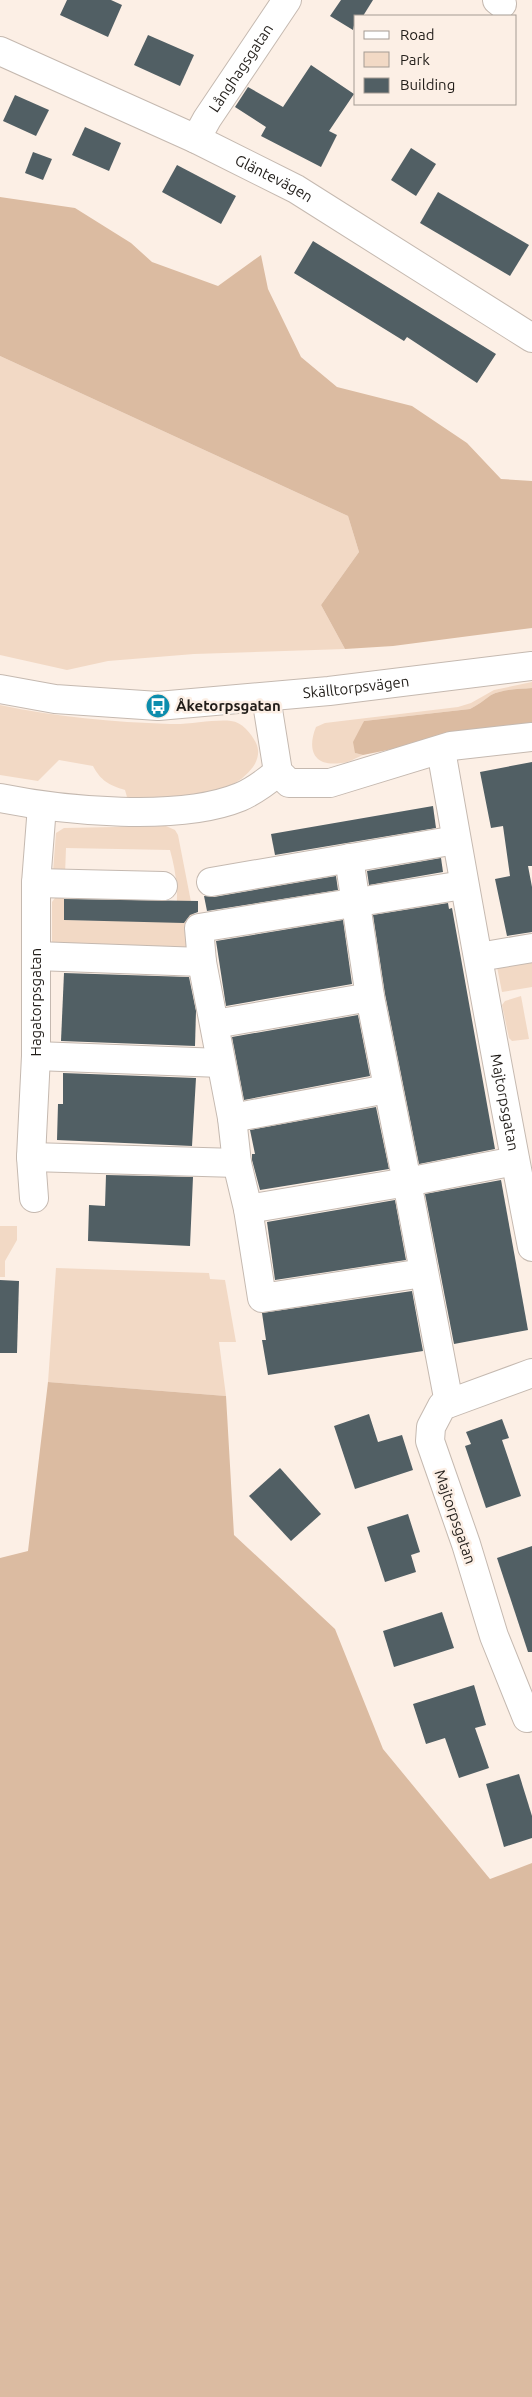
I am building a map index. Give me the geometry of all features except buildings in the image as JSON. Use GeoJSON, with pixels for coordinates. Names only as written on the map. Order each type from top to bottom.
{"type":"FeatureCollection","features":[{"type":"Feature","properties":{"kind":"street","name":"Långhagsgatan"},"geometry":{"type":"LineString","coordinates":[[196,139],[207,119],[287,0]]}},
{"type":"Feature","properties":{"kind":"street","name":"Gläntevägen"},"geometry":{"type":"LineString","coordinates":[[0,51],[196,139],[296,189],[532,338]]}},
{"type":"Feature","properties":{"kind":"street","name":"Skälltorpsvägen"},"geometry":{"type":"LineString","coordinates":[[0,689],[55,699],[167,706],[266,697],[532,666]]}},
{"type":"Feature","properties":{"kind":"street"},"geometry":{"type":"LineString","coordinates":[[266,697],[278,772],[289,783],[330,783],[452,746],[532,737]]}},
{"type":"Feature","properties":{"kind":"street","name":"Majtorpsgatan"},"geometry":{"type":"LineString","coordinates":[[441,750],[463,885],[479,957],[532,1247]]}},
{"type":"Feature","properties":{"kind":"street"},"geometry":{"type":"LineString","coordinates":[[0,798],[42,806],[118,811],[182,811],[238,798],[258,788],[278,772]]}},
{"type":"Feature","properties":{"kind":"street","name":"Hagatorpsgatan"},"geometry":{"type":"LineString","coordinates":[[34,1198],[31,1157],[36,1056],[36,883],[42,806]]}},
{"type":"Feature","properties":{"kind":"street"},"geometry":{"type":"LineString","coordinates":[[211,882],[456,840]]}},
{"type":"Feature","properties":{"kind":"street"},"geometry":{"type":"LineString","coordinates":[[349,858],[370,997],[449,1403]]}},
{"type":"Feature","properties":{"kind":"street"},"geometry":{"type":"LineString","coordinates":[[36,883],[163,886]]}},
{"type":"Feature","properties":{"kind":"street"},"geometry":{"type":"LineString","coordinates":[[423,1273],[262,1298],[248,1208],[237,1163],[232,1118],[202,962],[199,928],[463,885]]}},
{"type":"Feature","properties":{"kind":"street"},"geometry":{"type":"LineString","coordinates":[[479,957],[532,948]]}},
{"type":"Feature","properties":{"kind":"street"},"geometry":{"type":"LineString","coordinates":[[36,956],[202,962]]}},
{"type":"Feature","properties":{"kind":"street"},"geometry":{"type":"LineString","coordinates":[[215,1024],[370,997]]}},
{"type":"Feature","properties":{"kind":"street"},"geometry":{"type":"LineString","coordinates":[[36,1056],[221,1063]]}},
{"type":"Feature","properties":{"kind":"street"},"geometry":{"type":"LineString","coordinates":[[232,1118],[387,1089]]}},
{"type":"Feature","properties":{"kind":"street"},"geometry":{"type":"LineString","coordinates":[[31,1157],[237,1163]]}},
{"type":"Feature","properties":{"kind":"street"},"geometry":{"type":"LineString","coordinates":[[248,1208],[407,1182],[515,1161]]}},
{"type":"Feature","properties":{"kind":"street","name":"Majtorpsgatan"},"geometry":{"type":"LineString","coordinates":[[527,1718],[494,1636],[466,1544],[430,1441],[430,1427],[442,1406],[532,1373]]}},
{"type":"Feature","properties":{"kind":"green space"},"geometry":{"type":"Polygon","coordinates":[[[0,356],[348,516],[359,552],[321,605],[345,649],[194,654],[108,661],[67,670],[0,655],[0,356]]]}},
{"type":"Feature","properties":{"kind":"green space"},"geometry":{"type":"Polygon","coordinates":[[[532,682],[532,688],[496,693],[470,709],[364,721],[355,753],[363,755],[346,762],[332,764],[324,762],[318,759],[313,749],[312,742],[316,727],[325,723],[458,707],[471,703],[494,690],[532,682]]]}},
{"type":"Feature","properties":{"kind":"green space"},"geometry":{"type":"Polygon","coordinates":[[[0,705],[63,716],[127,722],[177,724],[231,721],[239,723],[249,732],[257,746],[258,755],[253,767],[242,778],[228,787],[197,796],[180,798],[132,799],[127,797],[125,790],[102,779],[93,766],[59,760],[38,781],[0,775],[0,705]]]}},
{"type":"Feature","properties":{"kind":"green space"},"geometry":{"type":"Polygon","coordinates":[[[166,826],[175,830],[178,835],[198,938],[197,950],[52,946],[52,902],[55,898],[64,898],[64,920],[175,922],[177,904],[176,877],[170,850],[66,848],[65,875],[53,872],[56,833],[64,828],[166,826]]]}},
{"type":"Feature","properties":{"kind":"green space"},"geometry":{"type":"Polygon","coordinates":[[[532,956],[532,987],[502,992],[497,967],[532,956]]]}},
{"type":"Feature","properties":{"kind":"green space"},"geometry":{"type":"Polygon","coordinates":[[[521,996],[529,1039],[512,1041],[509,1038],[502,1005],[505,1001],[521,996]]]}},
{"type":"Feature","properties":{"kind":"green space"},"geometry":{"type":"Polygon","coordinates":[[[0,1226],[17,1226],[17,1240],[5,1261],[5,1277],[0,1277],[0,1226]]]}},
{"type":"Feature","properties":{"kind":"green space"},"geometry":{"type":"Polygon","coordinates":[[[56,1268],[209,1273],[210,1279],[225,1280],[236,1342],[219,1342],[226,1396],[48,1382],[56,1268]]]}},
{"type":"Feature","properties":{"kind":"shaded area"},"geometry":{"type":"Polygon","coordinates":[[[0,197],[75,208],[131,243],[152,262],[218,286],[261,255],[268,289],[301,357],[337,387],[412,406],[467,443],[501,479],[532,481],[532,628],[393,646],[345,649],[321,605],[359,552],[348,516],[0,356],[0,197]]]}},
{"type":"Feature","properties":{"kind":"shaded area"},"geometry":{"type":"Polygon","coordinates":[[[532,688],[532,724],[506,726],[363,755],[355,753],[353,742],[364,721],[470,709],[496,693],[532,688]]]}},
{"type":"Feature","properties":{"kind":"shaded area"},"geometry":{"type":"Polygon","coordinates":[[[48,1382],[226,1396],[234,1535],[335,1629],[383,1749],[490,1879],[532,1863],[532,2397],[0,2397],[0,1558],[28,1551],[48,1382]]]}},
{"type":"Feature","properties":{"kind":"place","name":"Åketorpsgatan"},"geometry":{"type":"Point","coordinates":[158,706]}}]}
